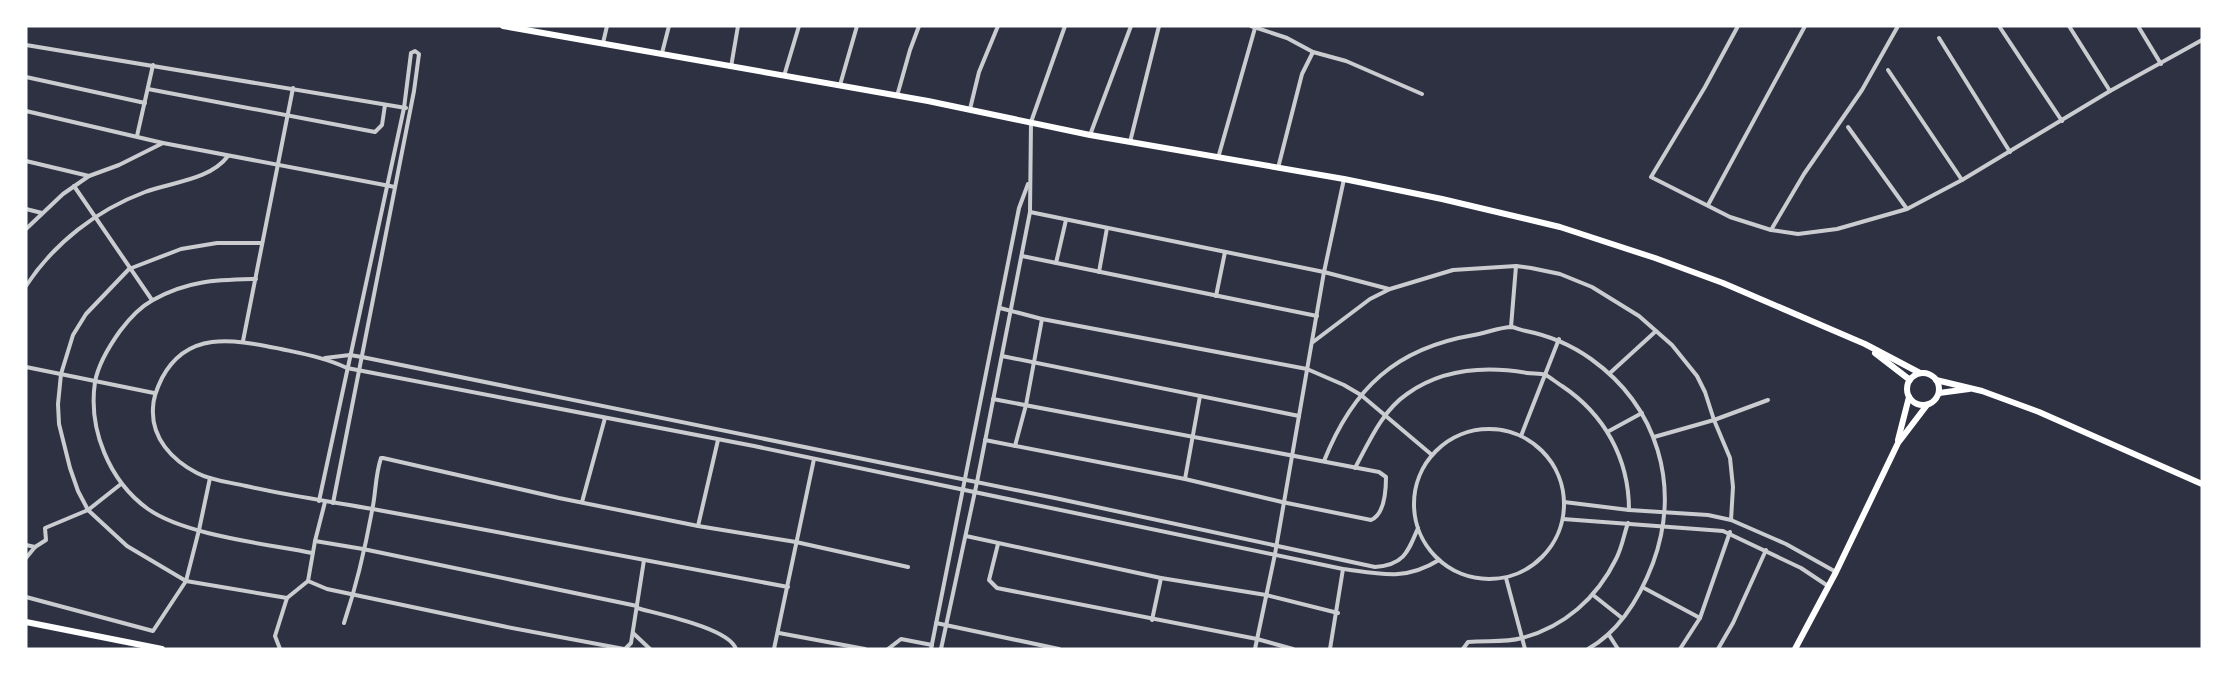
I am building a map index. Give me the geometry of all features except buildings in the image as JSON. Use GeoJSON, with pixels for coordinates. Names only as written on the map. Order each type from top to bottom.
{"type":"FeatureCollection","features":[{"type":"Feature","properties":{"kind":"main road"},"geometry":{"type":"LineString","coordinates":[[503,26],[544,30],[731,67],[970,109],[1090,135],[1344,179],[1560,227],[1655,258],[1723,284],[1864,344],[1920,373],[1929,374],[1936,380],[1975,389],[2064,423],[2125,452],[2202,484]]}},
{"type":"Feature","properties":{"kind":"main road"},"geometry":{"type":"LineString","coordinates":[[1864,344],[1910,380]]}},
{"type":"Feature","properties":{"kind":"main road"},"geometry":{"type":"LineString","coordinates":[[1898,444],[1909,397],[1907,388],[1910,380],[1920,373]]}},
{"type":"Feature","properties":{"kind":"main road"},"geometry":{"type":"LineString","coordinates":[[1795,649],[1836,572],[1898,444],[1927,405],[1934,401],[1939,392],[1936,380]]}},
{"type":"Feature","properties":{"kind":"main road"},"geometry":{"type":"LineString","coordinates":[[1939,392],[1975,389]]}},
{"type":"Feature","properties":{"kind":"main road"},"geometry":{"type":"LineString","coordinates":[[1909,397],[1914,403],[1927,405]]}},
{"type":"Feature","properties":{"kind":"main road"},"geometry":{"type":"LineString","coordinates":[[26,622],[162,649]]}},
{"type":"Feature","properties":{"kind":"street"},"geometry":{"type":"LineString","coordinates":[[603,43],[607,26]]}},
{"type":"Feature","properties":{"kind":"street"},"geometry":{"type":"LineString","coordinates":[[662,53],[669,26]]}},
{"type":"Feature","properties":{"kind":"street"},"geometry":{"type":"LineString","coordinates":[[731,67],[738,26]]}},
{"type":"Feature","properties":{"kind":"street"},"geometry":{"type":"LineString","coordinates":[[784,76],[799,26]]}},
{"type":"Feature","properties":{"kind":"street"},"geometry":{"type":"LineString","coordinates":[[840,85],[857,26]]}},
{"type":"Feature","properties":{"kind":"street"},"geometry":{"type":"LineString","coordinates":[[897,96],[919,26]]}},
{"type":"Feature","properties":{"kind":"street"},"geometry":{"type":"LineString","coordinates":[[970,109],[978,72],[998,26]]}},
{"type":"Feature","properties":{"kind":"street"},"geometry":{"type":"LineString","coordinates":[[941,649],[975,492],[1030,212],[1031,122],[1066,26]]}},
{"type":"Feature","properties":{"kind":"street"},"geometry":{"type":"LineString","coordinates":[[1090,135],[1131,26]]}},
{"type":"Feature","properties":{"kind":"street"},"geometry":{"type":"LineString","coordinates":[[1130,142],[1159,26]]}},
{"type":"Feature","properties":{"kind":"street"},"geometry":{"type":"LineString","coordinates":[[1738,26],[1705,87],[1651,177],[1730,217],[1771,230],[1798,234],[1837,230],[1907,209],[1962,180],[2110,91],[2202,40]]}},
{"type":"Feature","properties":{"kind":"street"},"geometry":{"type":"LineString","coordinates":[[1708,205],[1805,26]]}},
{"type":"Feature","properties":{"kind":"street"},"geometry":{"type":"LineString","coordinates":[[1771,230],[1804,174],[1862,90],[1898,26]]}},
{"type":"Feature","properties":{"kind":"street"},"geometry":{"type":"LineString","coordinates":[[1999,26],[2062,121]]}},
{"type":"Feature","properties":{"kind":"street"},"geometry":{"type":"LineString","coordinates":[[2069,26],[2110,91]]}},
{"type":"Feature","properties":{"kind":"street"},"geometry":{"type":"LineString","coordinates":[[2138,26],[2161,64]]}},
{"type":"Feature","properties":{"kind":"street"},"geometry":{"type":"LineString","coordinates":[[1218,158],[1253,27],[1287,38],[1313,52],[1346,61],[1422,94]]}},
{"type":"Feature","properties":{"kind":"street"},"geometry":{"type":"LineString","coordinates":[[1939,38],[2010,152]]}},
{"type":"Feature","properties":{"kind":"street"},"geometry":{"type":"LineString","coordinates":[[26,45],[410,109]]}},
{"type":"Feature","properties":{"kind":"street"},"geometry":{"type":"LineString","coordinates":[[319,501],[404,108],[412,53],[415,51],[419,54],[410,109],[332,503]]}},
{"type":"Feature","properties":{"kind":"street"},"geometry":{"type":"LineString","coordinates":[[1278,168],[1302,74],[1313,52]]}},
{"type":"Feature","properties":{"kind":"street"},"geometry":{"type":"LineString","coordinates":[[137,136],[153,65]]}},
{"type":"Feature","properties":{"kind":"street"},"geometry":{"type":"LineString","coordinates":[[1888,70],[1962,180]]}},
{"type":"Feature","properties":{"kind":"street"},"geometry":{"type":"LineString","coordinates":[[26,77],[145,103]]}},
{"type":"Feature","properties":{"kind":"street"},"geometry":{"type":"LineString","coordinates":[[243,342],[292,88]]}},
{"type":"Feature","properties":{"kind":"street"},"geometry":{"type":"LineString","coordinates":[[148,89],[375,132],[382,125],[385,105]]}},
{"type":"Feature","properties":{"kind":"street"},"geometry":{"type":"LineString","coordinates":[[26,111],[228,156],[395,187]]}},
{"type":"Feature","properties":{"kind":"street"},"geometry":{"type":"LineString","coordinates":[[1848,127],[1907,209]]}},
{"type":"Feature","properties":{"kind":"street"},"geometry":{"type":"LineString","coordinates":[[26,229],[42,213],[88,176],[119,165],[163,142]]}},
{"type":"Feature","properties":{"kind":"street"},"geometry":{"type":"LineString","coordinates":[[26,286],[45,260],[64,240],[96,218],[145,192],[215,170],[228,156]]}},
{"type":"Feature","properties":{"kind":"street"},"geometry":{"type":"LineString","coordinates":[[26,161],[88,176]]}},
{"type":"Feature","properties":{"kind":"street"},"geometry":{"type":"LineString","coordinates":[[1255,649],[1275,554],[1282,502],[1313,342],[1324,272],[1344,179]]}},
{"type":"Feature","properties":{"kind":"street"},"geometry":{"type":"LineString","coordinates":[[888,649],[901,640],[931,647],[1020,208],[1029,180]]}},
{"type":"Feature","properties":{"kind":"street"},"geometry":{"type":"LineString","coordinates":[[74,186],[152,300]]}},
{"type":"Feature","properties":{"kind":"street"},"geometry":{"type":"LineString","coordinates":[[26,209],[42,213]]}},
{"type":"Feature","properties":{"kind":"street"},"geometry":{"type":"LineString","coordinates":[[1030,212],[1324,272],[1390,289]]}},
{"type":"Feature","properties":{"kind":"street"},"geometry":{"type":"LineString","coordinates":[[1056,263],[1066,220]]}},
{"type":"Feature","properties":{"kind":"street"},"geometry":{"type":"LineString","coordinates":[[1099,272],[1107,228]]}},
{"type":"Feature","properties":{"kind":"street"},"geometry":{"type":"LineString","coordinates":[[262,243],[217,242],[181,249],[129,269],[86,314],[73,336],[61,374],[58,404],[62,440],[78,491],[88,510],[127,546],[186,581],[287,598]]}},
{"type":"Feature","properties":{"kind":"street"},"geometry":{"type":"LineString","coordinates":[[1216,296],[1226,252]]}},
{"type":"Feature","properties":{"kind":"street"},"geometry":{"type":"LineString","coordinates":[[1022,256],[1317,316]]}},
{"type":"Feature","properties":{"kind":"street"},"geometry":{"type":"LineString","coordinates":[[1511,327],[1516,266]]}},
{"type":"Feature","properties":{"kind":"street"},"geometry":{"type":"LineString","coordinates":[[1313,342],[1354,309],[1390,289],[1453,270],[1516,266],[1560,274],[1592,287],[1625,306],[1656,331],[1672,345],[1697,376],[1730,458],[1733,487],[1731,520]]}},
{"type":"Feature","properties":{"kind":"street"},"geometry":{"type":"LineString","coordinates":[[256,279],[213,280],[192,283],[152,300],[126,323],[110,344],[95,381],[94,410],[102,450],[122,484],[137,500],[161,517],[200,530],[312,553]]}},
{"type":"Feature","properties":{"kind":"street"},"geometry":{"type":"LineString","coordinates":[[1000,308],[1042,319],[1307,369],[1344,385],[1361,395],[1432,455]]}},
{"type":"Feature","properties":{"kind":"street"},"geometry":{"type":"LineString","coordinates":[[1015,446],[1026,405],[1042,319]]}},
{"type":"Feature","properties":{"kind":"street"},"geometry":{"type":"LineString","coordinates":[[1324,461],[1334,435],[1349,410],[1361,395],[1383,372],[1427,346],[1455,338],[1511,327],[1559,339],[1580,351],[1610,373],[1627,391],[1642,413],[1654,437],[1662,468],[1664,512],[1663,525],[1655,556],[1644,588],[1609,635],[1588,649]]}},
{"type":"Feature","properties":{"kind":"street"},"geometry":{"type":"LineString","coordinates":[[1610,373],[1656,331]]}},
{"type":"Feature","properties":{"kind":"street"},"geometry":{"type":"LineString","coordinates":[[1521,436],[1559,339]]}},
{"type":"Feature","properties":{"kind":"street"},"geometry":{"type":"LineString","coordinates":[[788,587],[580,546],[319,501],[210,478],[177,462],[165,450],[157,434],[152,411],[154,393],[169,365],[185,351],[216,340],[243,342],[325,358],[347,368],[964,489],[1343,569],[1384,575],[1408,574],[1423,570],[1439,560]]}},
{"type":"Feature","properties":{"kind":"street"},"geometry":{"type":"LineString","coordinates":[[325,358],[350,355],[362,357],[965,479],[1375,567],[1389,566],[1404,557],[1418,528]]}},
{"type":"Feature","properties":{"kind":"street"},"geometry":{"type":"LineString","coordinates":[[1002,356],[1299,416]]}},
{"type":"Feature","properties":{"kind":"street"},"geometry":{"type":"LineString","coordinates":[[26,367],[154,393]]}},
{"type":"Feature","properties":{"kind":"street"},"geometry":{"type":"LineString","coordinates":[[1355,468],[1371,436],[1406,394],[1434,378],[1480,369],[1514,370],[1545,375],[1573,393],[1596,414],[1609,431],[1620,458],[1628,493],[1629,510]]}},
{"type":"Feature","properties":{"kind":"street"},"geometry":{"type":"LineString","coordinates":[[1185,479],[1200,396]]}},
{"type":"Feature","properties":{"kind":"street"},"geometry":{"type":"LineString","coordinates":[[985,440],[1185,479],[1282,502],[1371,520],[1378,515],[1386,491],[1386,477],[1379,472],[1324,461],[1291,457],[1193,436],[993,399]]}},
{"type":"Feature","properties":{"kind":"street"},"geometry":{"type":"LineString","coordinates":[[1654,437],[1714,420],[1768,400]]}},
{"type":"Feature","properties":{"kind":"street"},"geometry":{"type":"LineString","coordinates":[[1609,431],[1642,413]]}},
{"type":"Feature","properties":{"kind":"street"},"geometry":{"type":"LineString","coordinates":[[582,502],[604,418]]}},
{"type":"Feature","properties":{"kind":"street"},"geometry":{"type":"LineString","coordinates":[[1498,429],[1521,436],[1538,448],[1552,463],[1561,482],[1564,502],[1563,519],[1556,540],[1543,557],[1526,570],[1506,578],[1484,580],[1463,575],[1439,560],[1424,542],[1418,528],[1414,502],[1419,477],[1432,455],[1451,439],[1474,430],[1498,429]]}},
{"type":"Feature","properties":{"kind":"street"},"geometry":{"type":"LineString","coordinates":[[698,526],[718,440]]}},
{"type":"Feature","properties":{"kind":"street"},"geometry":{"type":"LineString","coordinates":[[344,623],[354,594],[373,509],[376,470],[381,458],[698,526],[796,542],[908,568]]}},
{"type":"Feature","properties":{"kind":"street"},"geometry":{"type":"LineString","coordinates":[[774,649],[814,459]]}},
{"type":"Feature","properties":{"kind":"street"},"geometry":{"type":"LineString","coordinates":[[26,597],[153,631],[186,581],[200,530],[210,478]]}},
{"type":"Feature","properties":{"kind":"street"},"geometry":{"type":"LineString","coordinates":[[26,558],[46,540],[45,528],[88,510],[122,484]]}},
{"type":"Feature","properties":{"kind":"street"},"geometry":{"type":"LineString","coordinates":[[280,649],[275,636],[287,598],[308,581],[312,553],[325,502]]}},
{"type":"Feature","properties":{"kind":"street"},"geometry":{"type":"LineString","coordinates":[[1564,502],[1629,510],[1708,515],[1731,520],[1786,544],[1836,572]]}},
{"type":"Feature","properties":{"kind":"street"},"geometry":{"type":"LineString","coordinates":[[1563,519],[1663,525],[1730,532],[1801,568],[1828,586]]}},
{"type":"Feature","properties":{"kind":"street"},"geometry":{"type":"LineString","coordinates":[[1463,649],[1468,642],[1522,638],[1558,623],[1580,608],[1593,595],[1617,558],[1628,523]]}},
{"type":"Feature","properties":{"kind":"street"},"geometry":{"type":"LineString","coordinates":[[1680,649],[1700,618],[1730,532]]}},
{"type":"Feature","properties":{"kind":"street"},"geometry":{"type":"LineString","coordinates":[[966,536],[1161,578],[1266,595],[1338,613]]}},
{"type":"Feature","properties":{"kind":"street"},"geometry":{"type":"LineString","coordinates":[[315,541],[364,549],[637,607],[691,623],[724,636],[734,644],[736,649]]}},
{"type":"Feature","properties":{"kind":"street"},"geometry":{"type":"LineString","coordinates":[[998,544],[989,580],[997,588],[1152,620],[1257,639],[1293,649]]}},
{"type":"Feature","properties":{"kind":"street"},"geometry":{"type":"LineString","coordinates":[[26,546],[35,548]]}},
{"type":"Feature","properties":{"kind":"street"},"geometry":{"type":"LineString","coordinates":[[1718,649],[1733,624],[1766,550]]}},
{"type":"Feature","properties":{"kind":"street"},"geometry":{"type":"LineString","coordinates":[[308,581],[327,589],[515,629],[624,649],[631,643],[644,560]]}},
{"type":"Feature","properties":{"kind":"street"},"geometry":{"type":"LineString","coordinates":[[1330,649],[1338,613],[1343,569]]}},
{"type":"Feature","properties":{"kind":"street"},"geometry":{"type":"LineString","coordinates":[[1152,620],[1161,578]]}},
{"type":"Feature","properties":{"kind":"street"},"geometry":{"type":"LineString","coordinates":[[1506,578],[1526,649]]}},
{"type":"Feature","properties":{"kind":"street"},"geometry":{"type":"LineString","coordinates":[[1644,588],[1700,618]]}},
{"type":"Feature","properties":{"kind":"street"},"geometry":{"type":"LineString","coordinates":[[1593,595],[1622,618]]}},
{"type":"Feature","properties":{"kind":"street"},"geometry":{"type":"LineString","coordinates":[[936,623],[1059,649]]}},
{"type":"Feature","properties":{"kind":"street"},"geometry":{"type":"LineString","coordinates":[[633,633],[650,649]]}},
{"type":"Feature","properties":{"kind":"street"},"geometry":{"type":"LineString","coordinates":[[778,633],[865,649]]}},
{"type":"Feature","properties":{"kind":"street"},"geometry":{"type":"LineString","coordinates":[[1609,635],[1618,649]]}}]}
